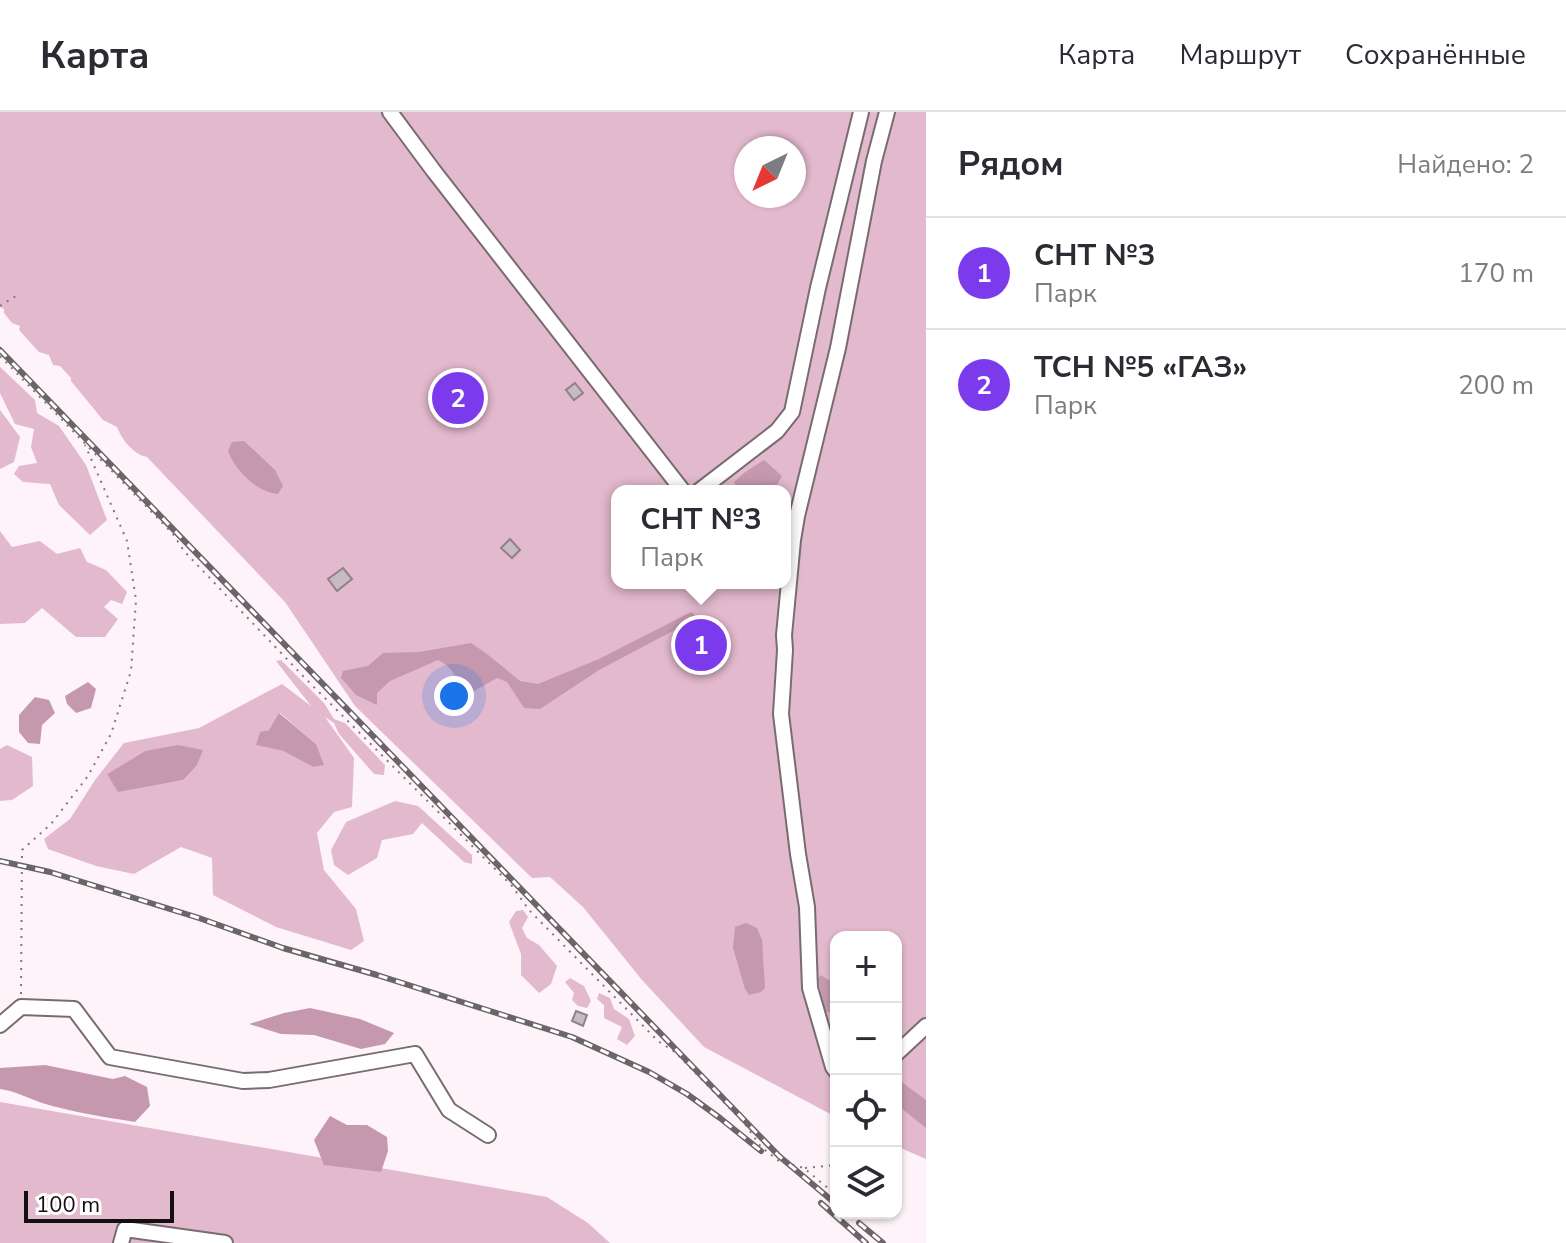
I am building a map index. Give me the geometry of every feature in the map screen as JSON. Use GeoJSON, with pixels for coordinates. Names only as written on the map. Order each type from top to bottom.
{"type":"FeatureCollection","features":[{"type":"Feature","properties":{"kind":"lane"},"geometry":{"type":"LineString","coordinates":[[390,112],[678,485]]}},
{"type":"Feature","properties":{"kind":"lane"},"geometry":{"type":"LineString","coordinates":[[707,485],[777,431],[792,412],[818,288],[861,112]]}},
{"type":"Feature","properties":{"kind":"lane"},"geometry":{"type":"LineString","coordinates":[[791,561],[797,516],[838,348],[874,161],[887,112]]}},
{"type":"Feature","properties":{"kind":"lane"},"geometry":{"type":"LineString","coordinates":[[788,589],[781,714],[807,907],[810,988],[830,1057]]}},
{"type":"Feature","properties":{"kind":"lane"},"geometry":{"type":"LineString","coordinates":[[0,1025],[21,1007],[74,1009],[110,1057],[243,1081],[269,1080],[415,1054],[449,1110],[488,1135]]}},
{"type":"Feature","properties":{"kind":"lane"},"geometry":{"type":"LineString","coordinates":[[902,1048],[926,1026]]}},
{"type":"Feature","properties":{"kind":"lane"},"geometry":{"type":"LineString","coordinates":[[121,1243],[125,1229],[225,1243]]}},
{"type":"Feature","properties":{"kind":"path"},"geometry":{"type":"LineString","coordinates":[[0,306],[16,296]]}},
{"type":"Feature","properties":{"kind":"path"},"geometry":{"type":"LineString","coordinates":[[0,356],[173,534],[184,551],[292,664],[512,886],[529,910],[647,1031],[675,1052],[745,1124],[761,1147],[779,1161],[804,1168],[830,1166]]}},
{"type":"Feature","properties":{"kind":"path"},"geometry":{"type":"LineString","coordinates":[[21,1007],[22,850],[51,824],[88,776],[111,734],[131,671],[136,600],[127,541],[83,441]]}},
{"type":"Feature","properties":{"kind":"path"},"geometry":{"type":"LineString","coordinates":[[804,1168],[830,1190]]}},
{"type":"Feature","properties":{"kind":"shaded area"},"geometry":{"type":"Polygon","coordinates":[[[0,112],[926,112],[926,1159],[902,1149],[902,931],[830,931],[830,1114],[704,1047],[642,980],[583,907],[550,877],[532,878],[355,706],[285,602],[147,457],[129,446],[117,427],[103,420],[60,366],[53,365],[49,355],[39,352],[19,330],[20,326],[12,323],[0,307],[0,112]]]}},
{"type":"Feature","properties":{"kind":"shaded area"},"geometry":{"type":"Polygon","coordinates":[[[0,367],[35,400],[37,413],[59,426],[86,465],[107,520],[90,535],[59,505],[50,484],[23,482],[14,474],[19,466],[37,463],[31,447],[34,429],[15,424],[0,393],[0,367]]]}},
{"type":"Feature","properties":{"kind":"shaded area"},"geometry":{"type":"Polygon","coordinates":[[[0,410],[20,437],[14,462],[0,469],[0,410]]]}},
{"type":"Feature","properties":{"kind":"shaded area"},"geometry":{"type":"Polygon","coordinates":[[[244,441],[275,470],[283,486],[278,494],[254,485],[236,465],[228,451],[232,442],[244,441]]]}},
{"type":"Feature","properties":{"kind":"shaded area"},"geometry":{"type":"Polygon","coordinates":[[[764,460],[782,476],[777,485],[736,485],[734,482],[764,460]]]}},
{"type":"Feature","properties":{"kind":"shaded area"},"geometry":{"type":"Polygon","coordinates":[[[0,531],[12,547],[40,541],[57,554],[80,548],[87,562],[106,570],[127,592],[122,604],[111,600],[104,607],[118,619],[105,637],[76,637],[42,608],[25,623],[0,624],[0,531]]]}},
{"type":"Feature","properties":{"kind":"shaded area"},"geometry":{"type":"Polygon","coordinates":[[[691,612],[695,615],[688,623],[599,670],[540,709],[524,708],[507,682],[497,678],[469,694],[452,671],[438,660],[390,681],[377,693],[377,705],[356,695],[341,678],[343,671],[368,666],[383,653],[419,652],[471,643],[520,681],[538,684],[599,659],[691,612]]]}},
{"type":"Feature","properties":{"kind":"shaded area"},"geometry":{"type":"Polygon","coordinates":[[[281,660],[324,703],[334,719],[345,723],[385,765],[384,775],[374,774],[339,734],[334,723],[325,717],[354,758],[352,807],[334,812],[317,833],[324,870],[356,909],[364,941],[351,950],[276,927],[213,895],[212,858],[181,847],[134,874],[96,866],[48,849],[44,839],[70,819],[124,743],[199,728],[282,684],[311,706],[276,661],[281,660]],[[280,713],[269,730],[260,733],[257,745],[283,751],[313,767],[316,744],[280,713]],[[145,751],[107,774],[152,785],[183,780],[145,751]]]}},
{"type":"Feature","properties":{"kind":"shaded area"},"geometry":{"type":"Polygon","coordinates":[[[88,682],[96,689],[91,708],[76,713],[67,704],[65,696],[88,682]]]}},
{"type":"Feature","properties":{"kind":"shaded area"},"geometry":{"type":"Polygon","coordinates":[[[35,697],[49,700],[55,713],[42,725],[40,744],[28,743],[19,732],[19,715],[35,697]]]}},
{"type":"Feature","properties":{"kind":"shaded area"},"geometry":{"type":"Polygon","coordinates":[[[279,713],[316,744],[324,765],[313,767],[283,751],[256,745],[260,732],[269,730],[279,713]]]}},
{"type":"Feature","properties":{"kind":"shaded area"},"geometry":{"type":"Polygon","coordinates":[[[7,745],[32,757],[33,786],[12,800],[0,801],[0,749],[7,745]]]}},
{"type":"Feature","properties":{"kind":"shaded area"},"geometry":{"type":"Polygon","coordinates":[[[178,745],[203,750],[197,765],[183,780],[118,792],[107,774],[145,751],[178,745]]]}},
{"type":"Feature","properties":{"kind":"shaded area"},"geometry":{"type":"Polygon","coordinates":[[[395,801],[418,806],[472,855],[472,864],[464,862],[422,823],[413,834],[382,840],[377,858],[348,875],[334,865],[331,850],[346,822],[395,801]]]}},
{"type":"Feature","properties":{"kind":"shaded area"},"geometry":{"type":"Polygon","coordinates":[[[523,910],[528,917],[522,928],[527,938],[539,945],[557,966],[551,984],[539,993],[521,975],[521,954],[509,922],[516,911],[523,910]]]}},
{"type":"Feature","properties":{"kind":"shaded area"},"geometry":{"type":"Polygon","coordinates":[[[746,923],[757,928],[762,940],[765,988],[749,995],[733,948],[735,927],[746,923]]]}},
{"type":"Feature","properties":{"kind":"shaded area"},"geometry":{"type":"Polygon","coordinates":[[[821,975],[830,981],[830,1013],[825,1011],[818,979],[821,975]]]}},
{"type":"Feature","properties":{"kind":"shaded area"},"geometry":{"type":"Polygon","coordinates":[[[570,978],[584,986],[591,1001],[587,1008],[578,1006],[572,1000],[574,993],[565,982],[570,978]]]}},
{"type":"Feature","properties":{"kind":"shaded area"},"geometry":{"type":"Polygon","coordinates":[[[599,993],[610,998],[614,1009],[629,1019],[635,1036],[627,1045],[617,1039],[622,1027],[604,1018],[604,1005],[597,999],[599,993]]]}},
{"type":"Feature","properties":{"kind":"shaded area"},"geometry":{"type":"Polygon","coordinates":[[[310,1008],[360,1019],[394,1033],[385,1044],[361,1049],[314,1035],[281,1034],[249,1024],[310,1008]]]}},
{"type":"Feature","properties":{"kind":"shaded area"},"geometry":{"type":"Polygon","coordinates":[[[45,1065],[113,1079],[125,1076],[147,1087],[150,1106],[135,1122],[65,1109],[0,1089],[0,1068],[45,1065]]]}},
{"type":"Feature","properties":{"kind":"shaded area"},"geometry":{"type":"Polygon","coordinates":[[[902,1082],[926,1100],[926,1128],[902,1109],[902,1082]]]}},
{"type":"Feature","properties":{"kind":"shaded area"},"geometry":{"type":"Polygon","coordinates":[[[0,1102],[547,1197],[588,1223],[610,1243],[0,1243],[0,1102]]]}},
{"type":"Feature","properties":{"kind":"shaded area"},"geometry":{"type":"Polygon","coordinates":[[[330,1116],[347,1125],[367,1125],[387,1137],[388,1151],[381,1172],[324,1165],[314,1140],[330,1116]]]}},
{"type":"Feature","properties":{"kind":"building"},"geometry":{"type":"Polygon","coordinates":[[[468,373],[478,384],[464,396],[454,385],[468,373]]]}},
{"type":"Feature","properties":{"kind":"building"},"geometry":{"type":"Polygon","coordinates":[[[575,383],[583,393],[574,400],[566,390],[575,383]]]}},
{"type":"Feature","properties":{"kind":"building"},"geometry":{"type":"Polygon","coordinates":[[[510,539],[520,550],[512,558],[501,548],[510,539]]]}},
{"type":"Feature","properties":{"kind":"building"},"geometry":{"type":"Polygon","coordinates":[[[343,568],[352,579],[337,591],[328,579],[343,568]]]}},
{"type":"Feature","properties":{"kind":"building"},"geometry":{"type":"Polygon","coordinates":[[[576,1011],[587,1015],[583,1026],[572,1021],[576,1011]]]}},
{"type":"Feature","properties":{"kind":"railway"},"geometry":{"type":"LineString","coordinates":[[0,350],[779,1156],[830,1199]]}},
{"type":"Feature","properties":{"kind":"railway"},"geometry":{"type":"LineString","coordinates":[[0,861],[50,872],[572,1037],[649,1072],[687,1094],[761,1151]]}},
{"type":"Feature","properties":{"kind":"railway"},"geometry":{"type":"LineString","coordinates":[[821,1203],[866,1243]]}},
{"type":"Feature","properties":{"kind":"railway"},"geometry":{"type":"LineString","coordinates":[[859,1223],[883,1243]]}},
{"type":"Feature","properties":{"kind":"place","name":"ТСН №5 «ГАЗ»"},"geometry":{"type":"Point","coordinates":[458,398]}},
{"type":"Feature","properties":{"kind":"place","name":"СНТ №3"},"geometry":{"type":"Point","coordinates":[701,645]}}]}
